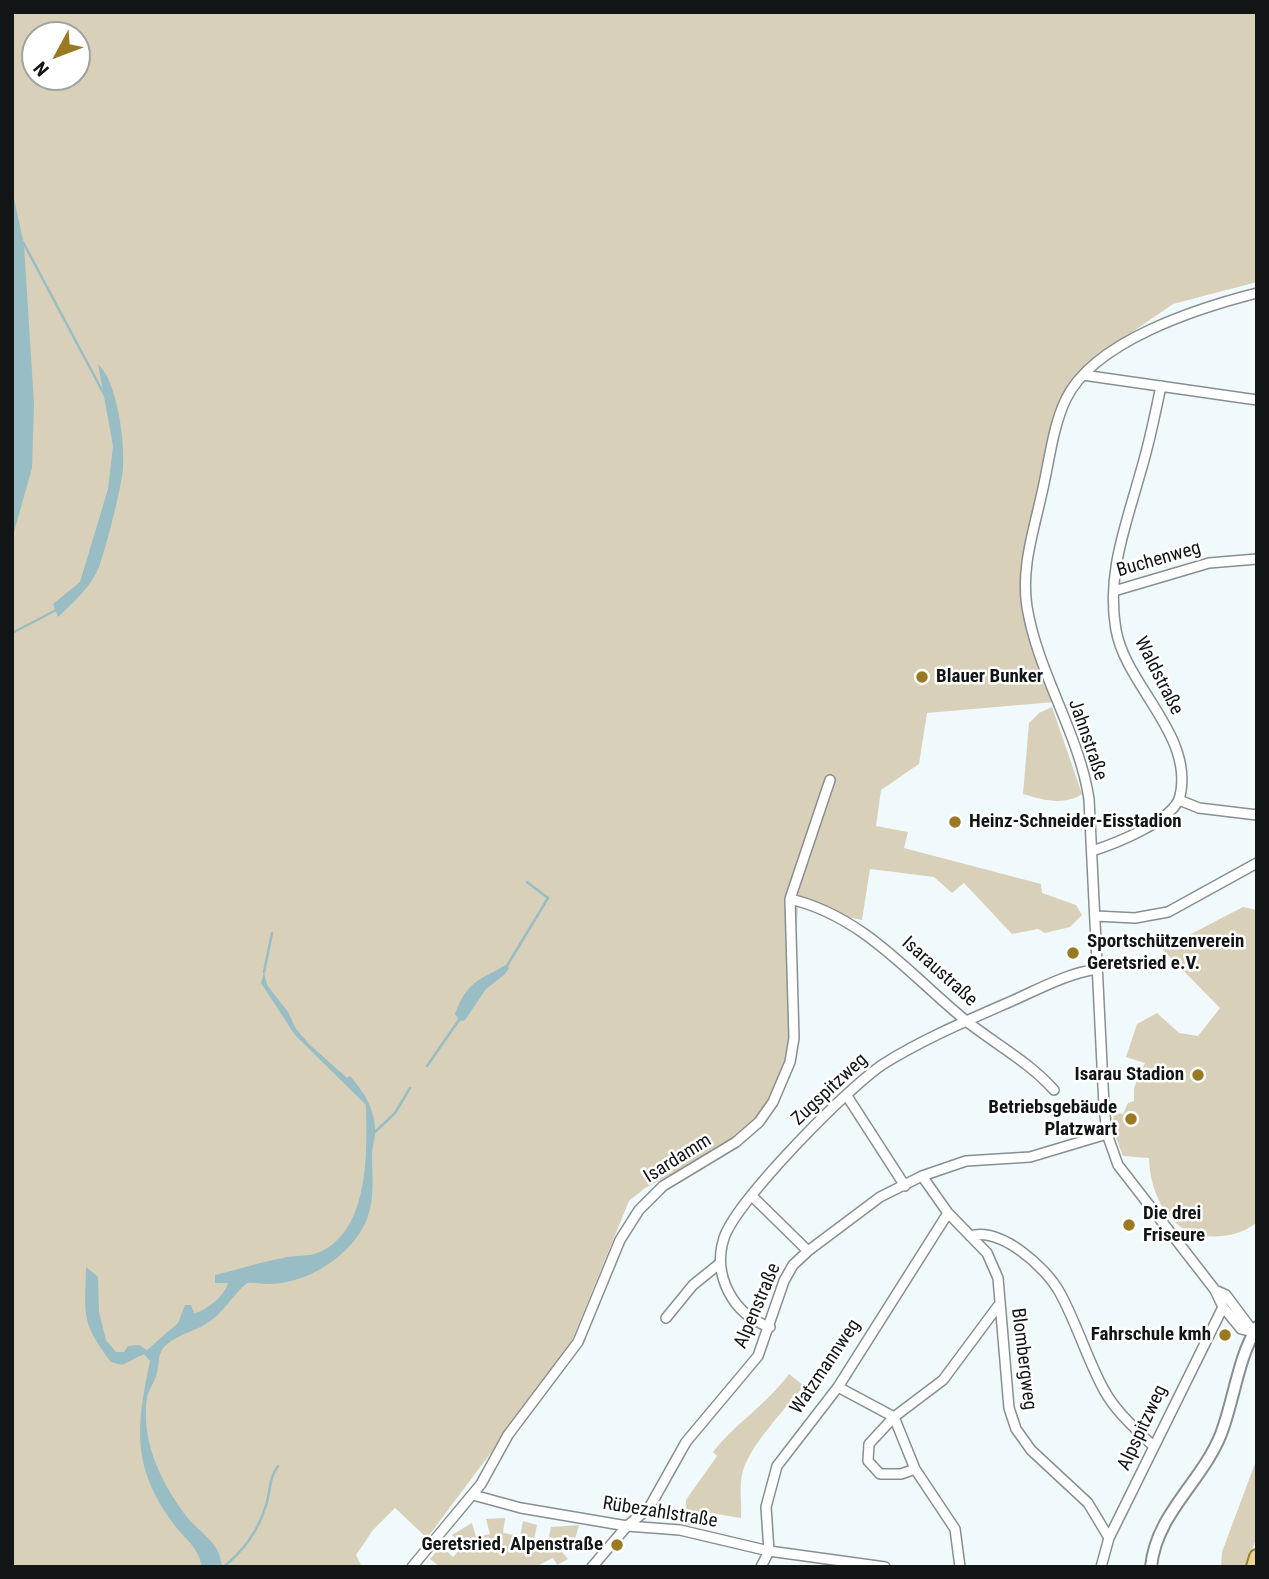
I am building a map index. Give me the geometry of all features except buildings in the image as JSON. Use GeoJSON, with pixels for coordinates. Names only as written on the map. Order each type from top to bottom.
{"type":"FeatureCollection","features":[{"type":"Feature","properties":{"kind":"main road"},"geometry":{"type":"LineString","coordinates":[[1254,1567],[1257,1557]]}},
{"type":"Feature","properties":{"kind":"street","name":"Jahnstraße"},"geometry":{"type":"LineString","coordinates":[[1256,1332],[1241,1329],[1223,1307],[1215,1290],[1124,1174],[1111,1151],[1107,1134],[1086,782],[1033,632],[1025,573],[1058,422],[1067,398],[1083,375],[1100,358],[1168,322],[1257,293]]}},
{"type":"Feature","properties":{"kind":"street"},"geometry":{"type":"LineString","coordinates":[[1083,375],[1257,400]]}},
{"type":"Feature","properties":{"kind":"street","name":"Waldstraße"},"geometry":{"type":"LineString","coordinates":[[1161,386],[1149,444],[1114,565],[1114,591],[1116,631],[1124,654],[1158,714],[1178,759],[1183,778],[1179,800]]}},
{"type":"Feature","properties":{"kind":"street","name":"Buchenweg"},"geometry":{"type":"LineString","coordinates":[[1114,591],[1209,563],[1257,559]]}},
{"type":"Feature","properties":{"kind":"street","name":"Isardamm"},"geometry":{"type":"LineString","coordinates":[[412,1567],[473,1495],[508,1435],[578,1342],[620,1240],[639,1210],[663,1186],[736,1143],[759,1122],[773,1102],[789,1062],[794,1038],[790,900],[830,780]]}},
{"type":"Feature","properties":{"kind":"street"},"geometry":{"type":"LineString","coordinates":[[1092,850],[1131,836],[1156,821],[1179,800],[1199,808],[1257,815]]}},
{"type":"Feature","properties":{"kind":"street"},"geometry":{"type":"LineString","coordinates":[[1096,916],[1135,918],[1168,912],[1257,863]]}},
{"type":"Feature","properties":{"kind":"street","name":"Isaraustraße"},"geometry":{"type":"LineString","coordinates":[[790,900],[818,906],[883,945],[966,1021],[1007,1048],[1054,1090]]}},
{"type":"Feature","properties":{"kind":"street","name":"Zugspitzweg"},"geometry":{"type":"LineString","coordinates":[[719,1264],[724,1238],[731,1223],[792,1149],[883,1064],[966,1021],[1078,971],[1098,969]]}},
{"type":"Feature","properties":{"kind":"street"},"geometry":{"type":"LineString","coordinates":[[847,1096],[905,1185]]}},
{"type":"Feature","properties":{"kind":"street","name":"Alpenstraße"},"geometry":{"type":"LineString","coordinates":[[592,1567],[627,1526],[649,1508],[686,1442],[758,1356],[784,1281],[793,1265],[808,1251],[880,1197],[922,1176],[966,1161],[1030,1157],[1107,1134]]}},
{"type":"Feature","properties":{"kind":"street","name":"Blombergweg"},"geometry":{"type":"LineString","coordinates":[[922,1176],[948,1213],[987,1253],[998,1278],[998,1306],[1009,1408],[1016,1429],[1031,1450],[1088,1503],[1109,1538]]}},
{"type":"Feature","properties":{"kind":"street"},"geometry":{"type":"LineString","coordinates":[[753,1197],[808,1251]]}},
{"type":"Feature","properties":{"kind":"street","name":"Watzmannweg"},"geometry":{"type":"LineString","coordinates":[[769,1552],[766,1507],[777,1466],[838,1387],[948,1213]]}},
{"type":"Feature","properties":{"kind":"street"},"geometry":{"type":"LineString","coordinates":[[970,1236],[980,1233],[1005,1240],[1023,1253],[1058,1290],[1103,1390],[1115,1408],[1153,1446]]}},
{"type":"Feature","properties":{"kind":"street"},"geometry":{"type":"LineString","coordinates":[[666,1318],[693,1285],[719,1264],[723,1281],[734,1301],[749,1317],[770,1327]]}},
{"type":"Feature","properties":{"kind":"street","name":"Jahnstraße"},"geometry":{"type":"LineString","coordinates":[[1215,1290],[1226,1295],[1256,1332]]}},
{"type":"Feature","properties":{"kind":"street"},"geometry":{"type":"LineString","coordinates":[[915,1469],[901,1474],[880,1474],[867,1461],[869,1444],[894,1417],[943,1380],[998,1306]]}},
{"type":"Feature","properties":{"kind":"street","name":"Alpspitzweg"},"geometry":{"type":"LineString","coordinates":[[1101,1567],[1109,1538],[1223,1307]]}},
{"type":"Feature","properties":{"kind":"street"},"geometry":{"type":"LineString","coordinates":[[1151,1567],[1157,1537],[1166,1519],[1206,1463],[1220,1436],[1256,1332]]}},
{"type":"Feature","properties":{"kind":"street"},"geometry":{"type":"LineString","coordinates":[[838,1387],[894,1417],[915,1469],[956,1528],[960,1567]]}},
{"type":"Feature","properties":{"kind":"street","name":"Rübezahlstraße"},"geometry":{"type":"LineString","coordinates":[[473,1495],[521,1508],[627,1526],[680,1530],[769,1552],[883,1567]]}},
{"type":"Feature","properties":{"kind":"street"},"geometry":{"type":"LineString","coordinates":[[761,1567],[769,1552]]}},
{"type":"Feature","properties":{"kind":"shaded area"},"geometry":{"type":"Polygon","coordinates":[[[12,12],[1257,12],[1257,282],[1173,304],[1099,355],[1064,396],[1022,573],[1054,702],[927,713],[919,764],[881,790],[876,826],[908,832],[904,848],[1041,884],[1042,893],[1076,905],[1082,915],[1070,927],[1045,933],[1038,929],[1012,934],[964,883],[952,893],[934,877],[870,869],[862,920],[798,907],[791,997],[792,1038],[780,1082],[758,1121],[735,1141],[645,1188],[629,1201],[568,1350],[427,1538],[395,1508],[373,1530],[356,1555],[362,1567],[12,1567],[12,12]]]}},
{"type":"Feature","properties":{"kind":"shaded area"},"geometry":{"type":"Polygon","coordinates":[[[1052,707],[1082,794],[1061,801],[1023,794],[1029,723],[1039,713],[1052,707]]]}},
{"type":"Feature","properties":{"kind":"shaded area","name":"Isarau Stadion"},"geometry":{"type":"Polygon","coordinates":[[[1243,907],[1257,910],[1257,1222],[1235,1234],[1204,1236],[1178,1225],[1168,1215],[1154,1188],[1149,1158],[1123,1156],[1114,1132],[1113,1112],[1123,1114],[1128,1103],[1134,1101],[1134,1088],[1145,1063],[1126,1057],[1137,1024],[1157,1013],[1179,1033],[1198,1036],[1220,1008],[1162,949],[1243,907]]]}},
{"type":"Feature","properties":{"kind":"shaded area"},"geometry":{"type":"Polygon","coordinates":[[[789,1374],[804,1386],[768,1429],[745,1464],[741,1480],[741,1518],[704,1512],[701,1526],[685,1525],[686,1500],[717,1456],[713,1452],[789,1374]]]}},
{"type":"Feature","properties":{"kind":"shaded area"},"geometry":{"type":"Polygon","coordinates":[[[1257,1458],[1257,1536],[1246,1567],[1221,1567],[1222,1552],[1257,1458]]]}},
{"type":"Feature","properties":{"kind":"shaded area"},"geometry":{"type":"Polygon","coordinates":[[[505,1518],[503,1533],[520,1536],[523,1521],[537,1525],[534,1540],[548,1542],[551,1527],[579,1525],[575,1539],[561,1551],[568,1559],[557,1565],[553,1558],[535,1567],[440,1567],[430,1559],[441,1546],[453,1557],[463,1546],[452,1535],[472,1523],[476,1537],[490,1534],[486,1519],[505,1518]]]}},
{"type":"Feature","properties":{"kind":"water"},"geometry":{"type":"Polygon","coordinates":[[[12,189],[24,245],[34,404],[32,468],[12,539],[12,189]]]}},
{"type":"Feature","properties":{"kind":"water"},"geometry":{"type":"Polygon","coordinates":[[[98,364],[105,372],[115,397],[123,442],[122,476],[106,546],[96,574],[58,617],[53,604],[80,582],[108,489],[113,446],[98,364]]]}},
{"type":"Feature","properties":{"kind":"water"},"geometry":{"type":"Polygon","coordinates":[[[506,965],[509,968],[505,974],[486,989],[465,1020],[460,1021],[455,1014],[464,995],[480,979],[506,965]]]}},
{"type":"Feature","properties":{"kind":"water"},"geometry":{"type":"Polygon","coordinates":[[[264,972],[267,985],[288,1012],[296,1029],[347,1078],[350,1076],[367,1100],[375,1128],[372,1195],[370,1211],[360,1232],[340,1255],[327,1265],[284,1283],[247,1283],[212,1320],[169,1342],[161,1352],[158,1370],[147,1397],[149,1443],[159,1472],[174,1499],[217,1550],[222,1567],[202,1567],[193,1547],[157,1499],[143,1461],[140,1424],[150,1361],[144,1354],[122,1365],[111,1362],[101,1348],[87,1318],[86,1267],[98,1277],[99,1312],[106,1340],[116,1352],[124,1352],[128,1346],[139,1345],[147,1350],[178,1323],[185,1305],[191,1305],[194,1313],[210,1306],[219,1297],[228,1283],[215,1283],[215,1275],[287,1257],[320,1252],[336,1241],[348,1226],[357,1208],[362,1187],[366,1105],[295,1035],[261,983],[264,972]]]}},
{"type":"Feature","properties":{"kind":"waterway"},"geometry":{"type":"LineString","coordinates":[[23,242],[105,396]]}},
{"type":"Feature","properties":{"kind":"waterway"},"geometry":{"type":"LineString","coordinates":[[12,633],[58,609]]}},
{"type":"Feature","properties":{"kind":"waterway"},"geometry":{"type":"LineString","coordinates":[[505,969],[548,898],[527,882]]}},
{"type":"Feature","properties":{"kind":"waterway"},"geometry":{"type":"LineString","coordinates":[[264,972],[272,933]]}},
{"type":"Feature","properties":{"kind":"waterway"},"geometry":{"type":"LineString","coordinates":[[427,1066],[459,1020]]}},
{"type":"Feature","properties":{"kind":"waterway"},"geometry":{"type":"LineString","coordinates":[[375,1132],[395,1113],[410,1088]]}},
{"type":"Feature","properties":{"kind":"waterway"},"geometry":{"type":"LineString","coordinates":[[223,1567],[254,1533],[262,1517],[278,1466]]}},
{"type":"Feature","properties":{"kind":"place","name":"Blauer Bunker"},"geometry":{"type":"Point","coordinates":[922,677]}},
{"type":"Feature","properties":{"kind":"place","name":"Heinz-Schneider-Eisstadion"},"geometry":{"type":"Point","coordinates":[955,822]}},
{"type":"Feature","properties":{"kind":"place","name":"Sportschützenverein Geretsried e.V."},"geometry":{"type":"Point","coordinates":[1073,953]}},
{"type":"Feature","properties":{"kind":"place","name":"Isarau Stadion"},"geometry":{"type":"Point","coordinates":[1198,1075]}},
{"type":"Feature","properties":{"kind":"place","name":"Betriebsgebäude Platzwart"},"geometry":{"type":"Point","coordinates":[1131,1119]}},
{"type":"Feature","properties":{"kind":"place","name":"Die drei Friseure"},"geometry":{"type":"Point","coordinates":[1129,1225]}},
{"type":"Feature","properties":{"kind":"place","name":"Fahrschule kmh"},"geometry":{"type":"Point","coordinates":[1225,1335]}},
{"type":"Feature","properties":{"kind":"place","name":"Geretsried, Alpenstraße"},"geometry":{"type":"Point","coordinates":[617,1545]}}]}
